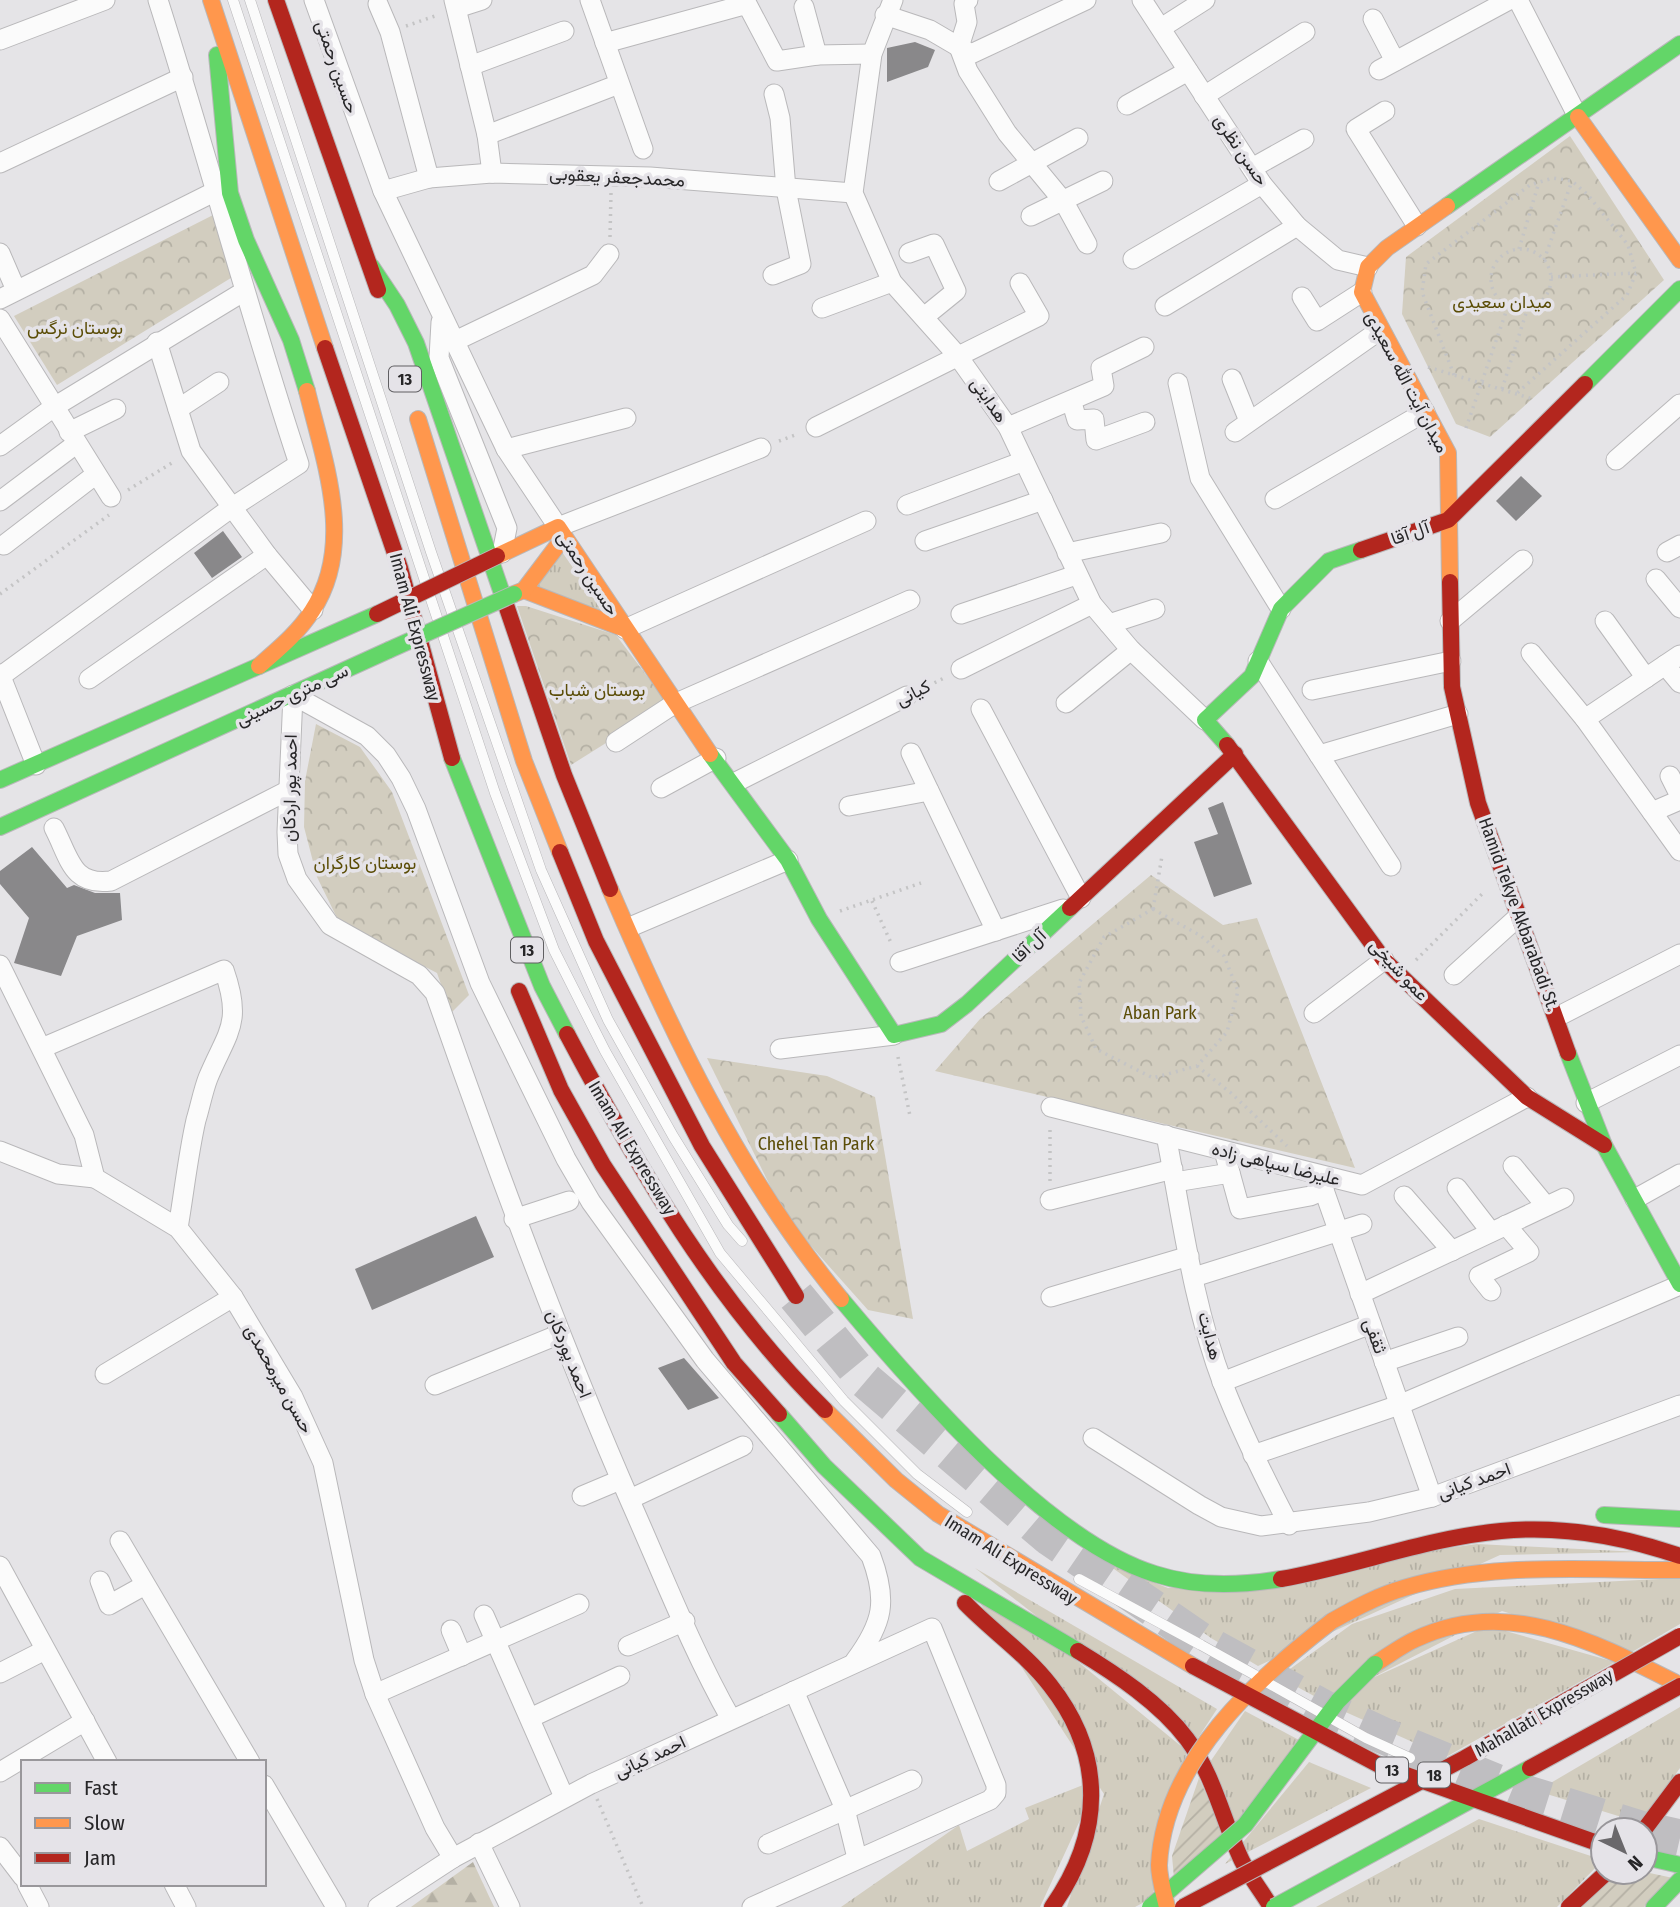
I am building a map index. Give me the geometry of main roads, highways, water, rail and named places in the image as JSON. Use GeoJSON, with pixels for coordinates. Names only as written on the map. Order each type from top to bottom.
{"type":"FeatureCollection","features":[{"type":"Feature","properties":{"kind":"main road"},"geometry":{"type":"LineString","coordinates":[[276,0],[371,265],[391,331]]}},
{"type":"Feature","properties":{"kind":"main road"},"geometry":{"type":"LineString","coordinates":[[212,3],[230,193],[246,240],[291,340],[307,390],[337,532],[328,574],[313,610],[291,637],[259,666]]}},
{"type":"Feature","properties":{"kind":"main road","name":"Imam Ali Expressway"},"geometry":{"type":"LineString","coordinates":[[212,3],[274,199],[400,568],[455,768],[542,986],[618,1131],[719,1289],[818,1403],[896,1480],[938,1514],[1051,1586],[1193,1666],[1381,1766],[1589,1840]]}},
{"type":"Feature","properties":{"kind":"main road"},"geometry":{"type":"LineString","coordinates":[[1680,44],[1578,117],[1680,260]]}},
{"type":"Feature","properties":{"kind":"main road","name":"میدان آیت الله سعیدی"},"geometry":{"type":"LineString","coordinates":[[1448,520],[1448,453],[1362,292],[1368,267],[1387,248],[1417,226],[1578,117]]}},
{"type":"Feature","properties":{"kind":"main road"},"geometry":{"type":"LineString","coordinates":[[371,265],[406,320],[481,527],[567,790],[695,1076],[748,1170],[808,1257],[915,1382],[998,1467],[1068,1527],[1139,1569],[1187,1584],[1251,1582],[1322,1570],[1476,1534],[1523,1529],[1560,1528],[1602,1533],[1642,1541],[1680,1556]]}},
{"type":"Feature","properties":{"kind":"main road"},"geometry":{"type":"LineString","coordinates":[[1448,520],[1680,289]]}},
{"type":"Feature","properties":{"kind":"main road","name":"13"},"geometry":{"type":"LineString","coordinates":[[415,409],[524,761],[602,953],[702,1146],[794,1293]]}},
{"type":"Feature","properties":{"kind":"main road","name":"آل آقا"},"geometry":{"type":"LineString","coordinates":[[1205,720],[1252,676],[1281,608],[1329,561],[1448,520]]}},
{"type":"Feature","properties":{"kind":"main road","name":"Hamid Tekye Akbarabadi St."},"geometry":{"type":"LineString","coordinates":[[1448,520],[1452,687],[1478,803],[1558,1017],[1586,1103],[1604,1145],[1680,1284]]}},
{"type":"Feature","properties":{"kind":"main road"},"geometry":{"type":"LineString","coordinates":[[0,780],[377,614],[500,554],[561,532]]}},
{"type":"Feature","properties":{"kind":"main road","name":"سی متری حسینی"},"geometry":{"type":"LineString","coordinates":[[0,827],[519,592],[561,532]]}},
{"type":"Feature","properties":{"kind":"main road","name":"حسین رحمتی"},"geometry":{"type":"LineString","coordinates":[[561,532],[674,704],[788,860],[819,919],[875,1010],[894,1035]]}},
{"type":"Feature","properties":{"kind":"main road"},"geometry":{"type":"LineString","coordinates":[[519,592],[625,629]]}},
{"type":"Feature","properties":{"kind":"main road","name":"عمو شیخی"},"geometry":{"type":"LineString","coordinates":[[1205,720],[1235,754],[1384,960],[1527,1097],[1604,1145]]}},
{"type":"Feature","properties":{"kind":"main road","name":"آل آقا"},"geometry":{"type":"LineString","coordinates":[[894,1035],[941,1024],[1235,754]]}},
{"type":"Feature","properties":{"kind":"main road"},"geometry":{"type":"LineString","coordinates":[[455,768],[489,895]]}},
{"type":"Feature","properties":{"kind":"main road"},"geometry":{"type":"LineString","coordinates":[[511,971],[561,1090],[603,1165],[734,1363],[824,1466],[934,1569],[974,1613],[1050,1685],[1066,1708],[1084,1746],[1094,1798],[1090,1829],[1072,1880],[1052,1907]]}},
{"type":"Feature","properties":{"kind":"main road"},"geometry":{"type":"LineString","coordinates":[[915,1382],[974,1423]]}},
{"type":"Feature","properties":{"kind":"main road"},"geometry":{"type":"LineString","coordinates":[[1591,1513],[1680,1519]]}},
{"type":"Feature","properties":{"kind":"main road"},"geometry":{"type":"LineString","coordinates":[[934,1569],[1108,1669],[1165,1715],[1187,1739],[1207,1773],[1243,1863],[1273,1907]]}},
{"type":"Feature","properties":{"kind":"main road"},"geometry":{"type":"LineString","coordinates":[[1167,1907],[1159,1853],[1167,1818],[1183,1783],[1229,1716],[1301,1643],[1332,1621],[1404,1588],[1448,1577],[1538,1570],[1680,1570]]}},
{"type":"Feature","properties":{"kind":"main road"},"geometry":{"type":"LineString","coordinates":[[1150,1907],[1245,1825],[1338,1701],[1374,1664],[1397,1647],[1430,1631],[1469,1620],[1501,1619],[1535,1623],[1576,1636],[1680,1686]]}},
{"type":"Feature","properties":{"kind":"main road","name":"Mahallati Expressway"},"geometry":{"type":"LineString","coordinates":[[1183,1907],[1465,1758],[1680,1636]]}},
{"type":"Feature","properties":{"kind":"main road","name":"18"},"geometry":{"type":"LineString","coordinates":[[1273,1907],[1680,1686]]}},
{"type":"Feature","properties":{"kind":"main road"},"geometry":{"type":"LineString","coordinates":[[1654,1816],[1680,1782]]}},
{"type":"Feature","properties":{"kind":"main road"},"geometry":{"type":"LineString","coordinates":[[1659,1860],[1680,1865]]}},
{"type":"Feature","properties":{"kind":"main road"},"geometry":{"type":"LineString","coordinates":[[1654,1907],[1680,1880]]}},
{"type":"Feature","properties":{"kind":"main road"},"geometry":{"type":"LineString","coordinates":[[1569,1907],[1592,1886]]}},
{"type":"Feature","properties":{"kind":"tunnel"},"geometry":{"type":"LineString","coordinates":[[796,1296],[865,1380],[1049,1537],[1201,1641],[1327,1710],[1384,1736],[1515,1790],[1598,1816]]}},
{"type":"Feature","properties":{"kind":"tunnel"},"geometry":{"type":"LineString","coordinates":[[1659,1833],[1680,1838]]}},
{"type":"Feature","properties":{"kind":"park label","name":"میدان سعیدی"},"geometry":{"type":"Point","coordinates":[1502,302]}},
{"type":"Feature","properties":{"kind":"park label","name":"بوستان نرگس"},"geometry":{"type":"Point","coordinates":[75,328]}},
{"type":"Feature","properties":{"kind":"park label","name":"بوستان شباب"},"geometry":{"type":"Point","coordinates":[597,690]}},
{"type":"Feature","properties":{"kind":"park label","name":"بوستان کارگران"},"geometry":{"type":"Point","coordinates":[365,863]}},
{"type":"Feature","properties":{"kind":"park label","name":"Aban Park"},"geometry":{"type":"Point","coordinates":[1160,1013]}},
{"type":"Feature","properties":{"kind":"park label","name":"Chehel Tan Park"},"geometry":{"type":"Point","coordinates":[816,1144]}}]}
